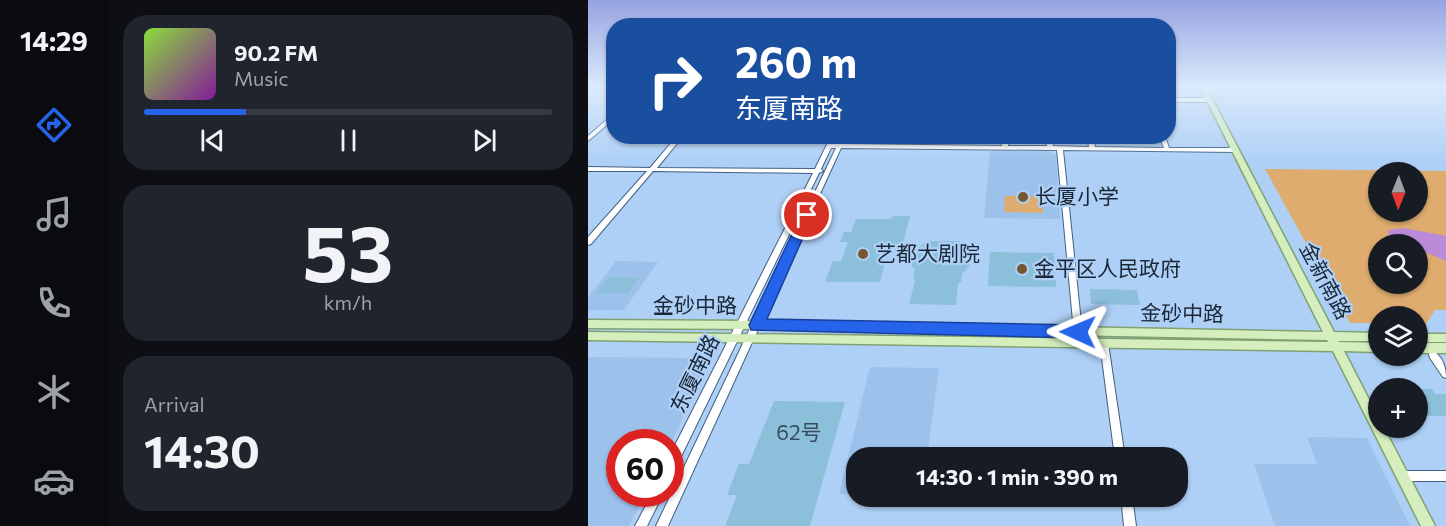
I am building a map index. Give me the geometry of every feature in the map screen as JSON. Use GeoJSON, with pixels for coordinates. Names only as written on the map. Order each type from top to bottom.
{"type":"FeatureCollection","features":[{"type":"Feature","properties":{"kind":"main road","name":"金新南路"},"geometry":{"type":"LineString","coordinates":[[1215,112],[1368,399]]}},
{"type":"Feature","properties":{"kind":"main road","name":"金新南路"},"geometry":{"type":"LineString","coordinates":[[1217,112],[1337,342],[1428,526]]}},
{"type":"Feature","properties":{"kind":"main road","name":"金砂中路"},"geometry":{"type":"LineString","coordinates":[[588,324],[1078,332],[1337,342],[1368,346]]}},
{"type":"Feature","properties":{"kind":"main road","name":"金砂中路"},"geometry":{"type":"LineString","coordinates":[[588,336],[1104,343],[1337,342],[1368,338]]}},
{"type":"Feature","properties":{"kind":"main road"},"geometry":{"type":"LineString","coordinates":[[1428,338],[1446,338]]}},
{"type":"Feature","properties":{"kind":"main road"},"geometry":{"type":"LineString","coordinates":[[1428,348],[1446,348]]}},
{"type":"Feature","properties":{"kind":"main road"},"geometry":{"type":"LineString","coordinates":[[1388,438],[1434,526]]}},
{"type":"Feature","properties":{"kind":"street"},"geometry":{"type":"LineString","coordinates":[[588,139],[606,123]]}},
{"type":"Feature","properties":{"kind":"street"},"geometry":{"type":"LineString","coordinates":[[588,242],[674,144]]}},
{"type":"Feature","properties":{"kind":"street"},"geometry":{"type":"LineString","coordinates":[[1005,144],[1005,148]]}},
{"type":"Feature","properties":{"kind":"street"},"geometry":{"type":"LineString","coordinates":[[1050,144],[1050,148]]}},
{"type":"Feature","properties":{"kind":"street"},"geometry":{"type":"LineString","coordinates":[[1091,144],[1092,149]]}},
{"type":"Feature","properties":{"kind":"street"},"geometry":{"type":"LineString","coordinates":[[1165,144],[1167,150]]}},
{"type":"Feature","properties":{"kind":"street"},"geometry":{"type":"LineString","coordinates":[[829,146],[1235,150]]}},
{"type":"Feature","properties":{"kind":"street","name":"东厦南路"},"geometry":{"type":"LineString","coordinates":[[684,439],[829,146]]}},
{"type":"Feature","properties":{"kind":"street"},"geometry":{"type":"LineString","coordinates":[[662,526],[839,146]]}},
{"type":"Feature","properties":{"kind":"street"},"geometry":{"type":"LineString","coordinates":[[1060,148],[1078,332]]}},
{"type":"Feature","properties":{"kind":"street"},"geometry":{"type":"LineString","coordinates":[[588,169],[827,171]]}},
{"type":"Feature","properties":{"kind":"street"},"geometry":{"type":"LineString","coordinates":[[1104,343],[1118,447]]}},
{"type":"Feature","properties":{"kind":"street"},"geometry":{"type":"LineString","coordinates":[[1433,355],[1446,374]]}},
{"type":"Feature","properties":{"kind":"street"},"geometry":{"type":"LineString","coordinates":[[1408,476],[1446,476]]}},
{"type":"Feature","properties":{"kind":"street"},"geometry":{"type":"LineString","coordinates":[[641,526],[651,507]]}},
{"type":"Feature","properties":{"kind":"street"},"geometry":{"type":"LineString","coordinates":[[1127,507],[1130,526]]}},
{"type":"Feature","properties":{"kind":"shaded area","name":"长厦小学"},"geometry":{"type":"Polygon","coordinates":[[[990,151],[1048,151],[1056,155],[1060,219],[984,218],[990,151]]]}},
{"type":"Feature","properties":{"kind":"shaded area"},"geometry":{"type":"Polygon","coordinates":[[[1265,169],[1368,170],[1368,222],[1428,222],[1428,171],[1446,171],[1446,310],[1435,310],[1428,321],[1428,306],[1368,306],[1368,323],[1350,323],[1265,169]]]}},
{"type":"Feature","properties":{"kind":"shaded area"},"geometry":{"type":"Polygon","coordinates":[[[1005,196],[1042,196],[1043,213],[1004,212],[1005,196]]]}},
{"type":"Feature","properties":{"kind":"shaded area"},"geometry":{"type":"Polygon","coordinates":[[[1404,228],[1446,236],[1446,261],[1428,253],[1428,234],[1388,234],[1388,230],[1404,228]]]}},
{"type":"Feature","properties":{"kind":"shaded area"},"geometry":{"type":"Polygon","coordinates":[[[616,261],[658,262],[624,310],[588,310],[588,298],[616,261]]]}},
{"type":"Feature","properties":{"kind":"shaded area"},"geometry":{"type":"Polygon","coordinates":[[[588,357],[700,358],[706,368],[678,429],[606,429],[606,507],[639,507],[629,526],[588,526],[588,357]]]}},
{"type":"Feature","properties":{"kind":"shaded area"},"geometry":{"type":"Polygon","coordinates":[[[870,367],[939,368],[928,447],[850,447],[870,367]]]}},
{"type":"Feature","properties":{"kind":"shaded area"},"geometry":{"type":"Polygon","coordinates":[[[1307,437],[1367,438],[1410,526],[1275,526],[1254,464],[1317,464],[1307,437]]]}},
{"type":"Feature","properties":{"kind":"shaded area"},"geometry":{"type":"Polygon","coordinates":[[[846,465],[846,494],[839,494],[846,465]]]}},
{"type":"Feature","properties":{"kind":"building","name":"艺都大剧院"},"geometry":{"type":"Polygon","coordinates":[[[894,216],[910,216],[902,247],[884,247],[880,262],[885,262],[880,282],[825,282],[833,261],[841,261],[848,242],[840,242],[844,232],[851,232],[856,219],[889,219],[894,216]]]}},
{"type":"Feature","properties":{"kind":"building"},"geometry":{"type":"Polygon","coordinates":[[[929,241],[958,241],[971,250],[969,266],[962,274],[961,282],[958,283],[956,305],[909,304],[915,281],[913,278],[915,269],[911,266],[914,250],[929,241]]]}},
{"type":"Feature","properties":{"kind":"building","name":"金平区人民政府"},"geometry":{"type":"Polygon","coordinates":[[[990,252],[1054,253],[1056,287],[988,286],[990,252]]]}},
{"type":"Feature","properties":{"kind":"building"},"geometry":{"type":"Polygon","coordinates":[[[609,277],[639,278],[628,293],[597,293],[609,277]]]}},
{"type":"Feature","properties":{"kind":"building"},"geometry":{"type":"Polygon","coordinates":[[[1090,289],[1137,290],[1140,305],[1091,304],[1090,289]]]}},
{"type":"Feature","properties":{"kind":"building"},"geometry":{"type":"Polygon","coordinates":[[[1428,389],[1432,389],[1435,394],[1446,394],[1446,416],[1428,416],[1428,389]]]}},
{"type":"Feature","properties":{"kind":"building"},"geometry":{"type":"Polygon","coordinates":[[[774,401],[845,402],[810,526],[725,526],[737,495],[727,495],[739,464],[749,464],[774,401]]]}},
{"type":"Feature","properties":{"kind":"place","name":"长厦小学"},"geometry":{"type":"Point","coordinates":[1023,197]}},
{"type":"Feature","properties":{"kind":"place","name":"艺都大剧院"},"geometry":{"type":"Point","coordinates":[863,254]}},
{"type":"Feature","properties":{"kind":"place","name":"金平区人民政府"},"geometry":{"type":"Point","coordinates":[1022,269]}},
{"type":"Feature","properties":{"kind":"route"},"geometry":{"type":"LineString","coordinates":[[807,215],[756,325],[1078,332]]}}]}
